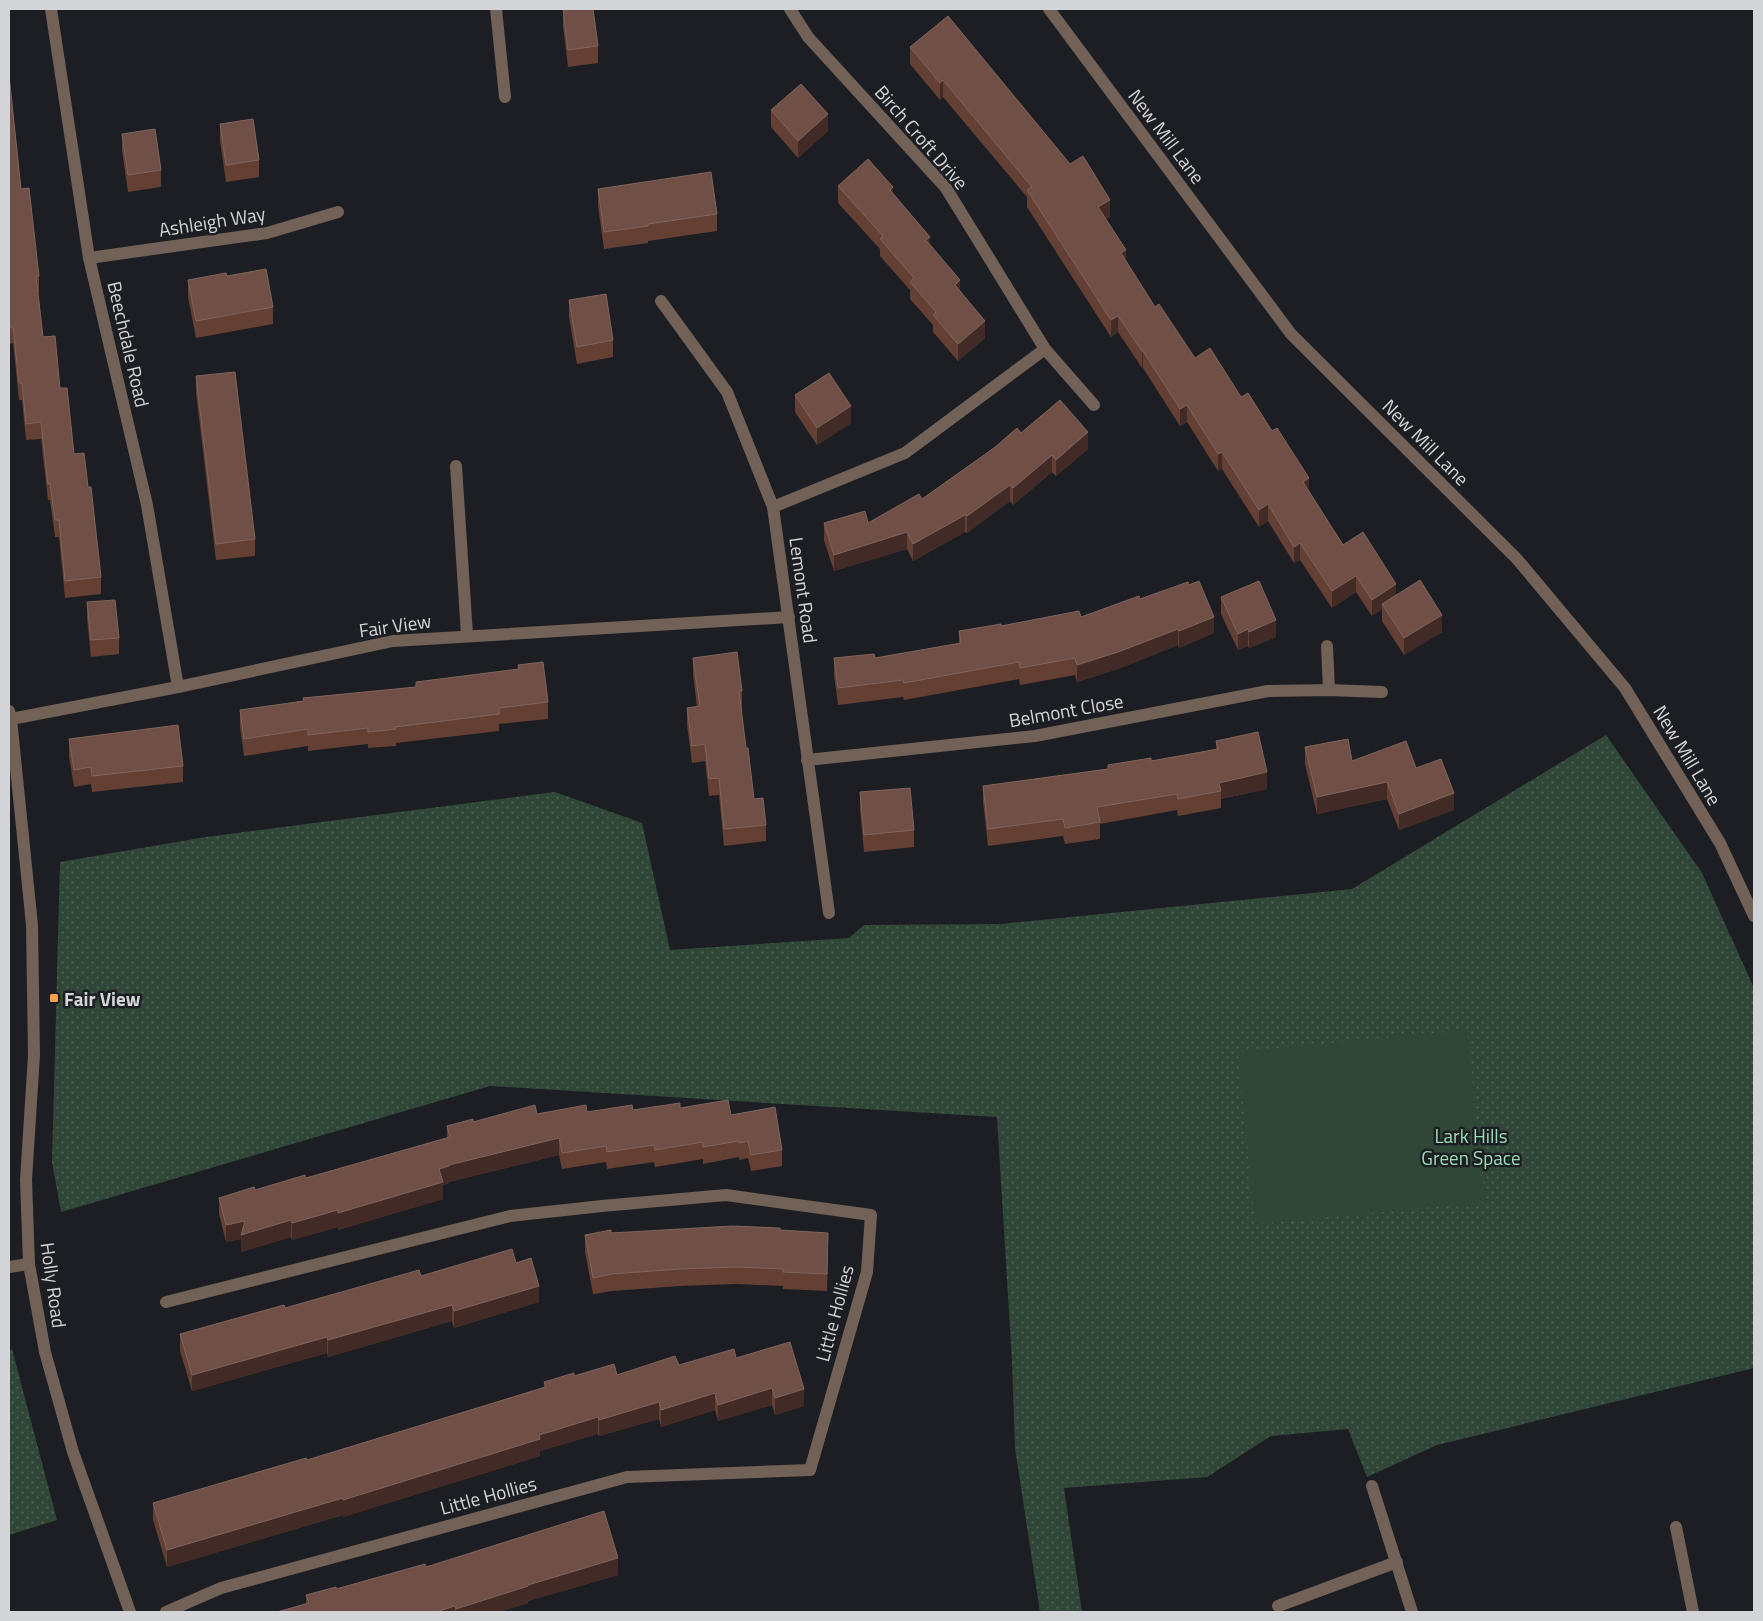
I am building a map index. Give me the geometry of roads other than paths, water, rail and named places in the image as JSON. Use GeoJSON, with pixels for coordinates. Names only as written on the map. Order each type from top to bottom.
{"type":"FeatureCollection","features":[{"type":"Feature","properties":{"kind":"street","name":"Beechdale Road"},"geometry":{"type":"LineString","coordinates":[[51,9],[89,258],[147,505],[178,686]]}},
{"type":"Feature","properties":{"kind":"street"},"geometry":{"type":"LineString","coordinates":[[496,9],[505,96]]}},
{"type":"Feature","properties":{"kind":"street","name":"Birch Croft Drive"},"geometry":{"type":"LineString","coordinates":[[790,9],[808,36],[946,188],[1045,349],[1094,405]]}},
{"type":"Feature","properties":{"kind":"street","name":"New Mill Lane"},"geometry":{"type":"LineString","coordinates":[[1048,9],[1291,334],[1517,559],[1625,688],[1720,843],[1754,916]]}},
{"type":"Feature","properties":{"kind":"street","name":"Ashleigh Way"},"geometry":{"type":"LineString","coordinates":[[89,258],[267,233],[338,212]]}},
{"type":"Feature","properties":{"kind":"street","name":"Lemont Road"},"geometry":{"type":"LineString","coordinates":[[661,301],[727,392],[773,507],[829,913]]}},
{"type":"Feature","properties":{"kind":"street"},"geometry":{"type":"LineString","coordinates":[[773,507],[905,453],[1045,349]]}},
{"type":"Feature","properties":{"kind":"street"},"geometry":{"type":"LineString","coordinates":[[456,466],[467,636]]}},
{"type":"Feature","properties":{"kind":"street","name":"Fair View"},"geometry":{"type":"LineString","coordinates":[[10,715],[178,686],[393,640],[789,616]]}},
{"type":"Feature","properties":{"kind":"street"},"geometry":{"type":"LineString","coordinates":[[1327,646],[1329,690]]}},
{"type":"Feature","properties":{"kind":"street","name":"Belmont Close"},"geometry":{"type":"LineString","coordinates":[[807,760],[1035,736],[1268,691],[1329,690],[1382,692]]}},
{"type":"Feature","properties":{"kind":"street","name":"Holly Road"},"geometry":{"type":"LineString","coordinates":[[10,715],[32,925],[34,1055],[26,1180],[29,1264],[45,1352],[70,1443],[130,1612]]}},
{"type":"Feature","properties":{"kind":"street","name":"Little Hollies"},"geometry":{"type":"LineString","coordinates":[[166,1302],[510,1216],[726,1195],[871,1215],[867,1272],[810,1470],[627,1477],[221,1588],[166,1612]]}},
{"type":"Feature","properties":{"kind":"street"},"geometry":{"type":"LineString","coordinates":[[9,1267],[29,1264]]}},
{"type":"Feature","properties":{"kind":"street"},"geometry":{"type":"LineString","coordinates":[[1372,1486],[1412,1612]]}},
{"type":"Feature","properties":{"kind":"street"},"geometry":{"type":"LineString","coordinates":[[1676,1527],[1693,1612]]}},
{"type":"Feature","properties":{"kind":"street"},"geometry":{"type":"LineString","coordinates":[[1278,1606],[1396,1562]]}},
{"type":"Feature","properties":{"kind":"place","name":"Fair View"},"geometry":{"type":"Point","coordinates":[54,998]}},
{"type":"Feature","properties":{"kind":"park label","name":"Lark Hills Green Space"},"geometry":{"type":"Point","coordinates":[1471,1146]}}]}
